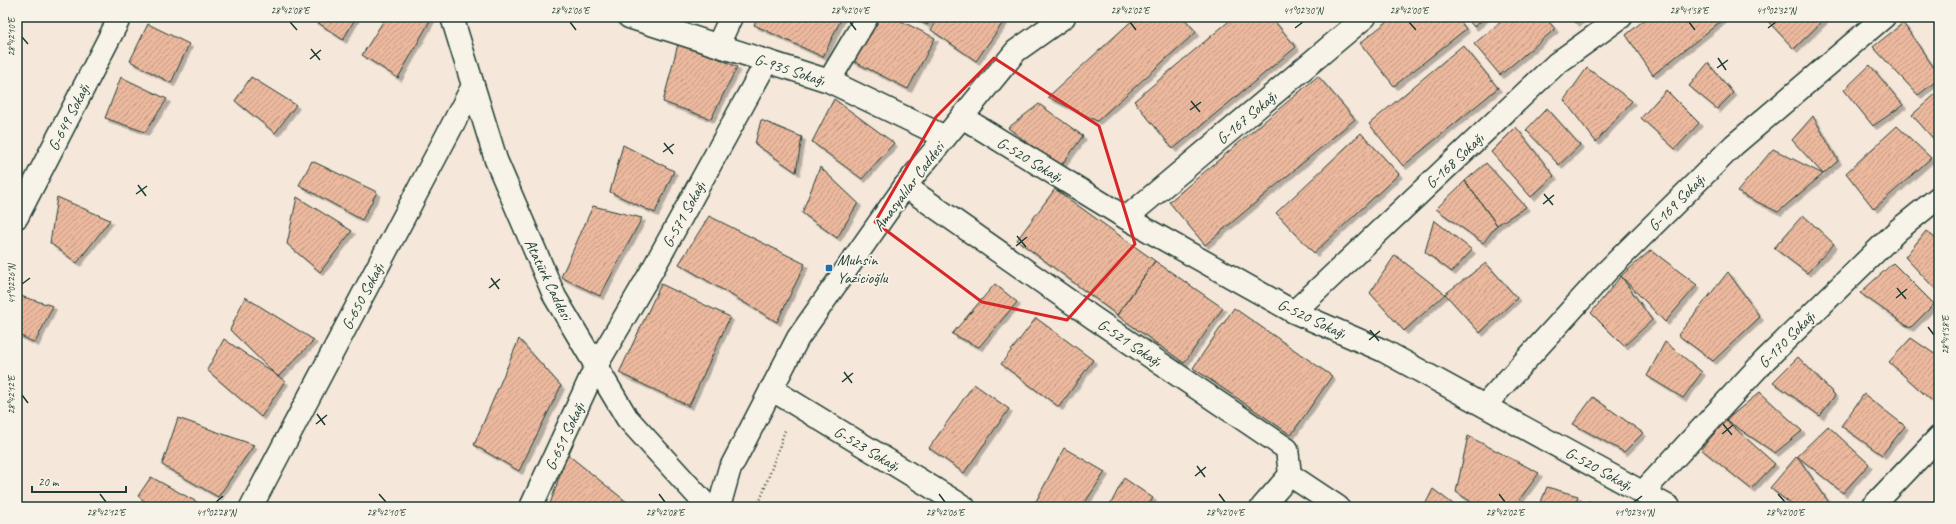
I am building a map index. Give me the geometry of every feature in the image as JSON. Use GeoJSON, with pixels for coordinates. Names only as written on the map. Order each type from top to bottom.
{"type":"FeatureCollection","features":[{"type":"Feature","properties":{"kind":"street","name":"G-649 Sokağı"},"geometry":{"type":"LineString","coordinates":[[17,217],[120,17]]}},
{"type":"Feature","properties":{"kind":"street","name":"Atatürk Caddesi"},"geometry":{"type":"LineString","coordinates":[[452,17],[496,160],[555,297],[627,418],[708,507]]}},
{"type":"Feature","properties":{"kind":"street","name":"G-935 Sokağı"},"geometry":{"type":"LineString","coordinates":[[629,17],[829,81],[945,137]]}},
{"type":"Feature","properties":{"kind":"street"},"geometry":{"type":"LineString","coordinates":[[718,45],[731,17]]}},
{"type":"Feature","properties":{"kind":"street"},"geometry":{"type":"LineString","coordinates":[[829,81],[866,17]]}},
{"type":"Feature","properties":{"kind":"street","name":"Amasyalılar Caddesi"},"geometry":{"type":"LineString","coordinates":[[719,507],[729,471],[770,389],[798,338],[905,186],[1016,51],[1064,17]]}},
{"type":"Feature","properties":{"kind":"street","name":"G-167 Sokağı"},"geometry":{"type":"LineString","coordinates":[[1126,218],[1365,17]]}},
{"type":"Feature","properties":{"kind":"street","name":"G-168 Sokağı"},"geometry":{"type":"LineString","coordinates":[[1294,312],[1556,64],[1621,17]]}},
{"type":"Feature","properties":{"kind":"street","name":"G-169 Sokağı"},"geometry":{"type":"LineString","coordinates":[[1485,405],[1606,272],[1734,145],[1884,17]]}},
{"type":"Feature","properties":{"kind":"street","name":"G-571 Sokağı"},"geometry":{"type":"LineString","coordinates":[[596,366],[654,267],[767,61]]}},
{"type":"Feature","properties":{"kind":"street","name":"G-650 Sokağı"},"geometry":{"type":"LineString","coordinates":[[251,507],[473,86]]}},
{"type":"Feature","properties":{"kind":"street","name":"G-520 Sokağı"},"geometry":{"type":"LineString","coordinates":[[962,117],[1126,218],[1294,312],[1384,351],[1669,507]]}},
{"type":"Feature","properties":{"kind":"street","name":"G-521 Sokağı"},"geometry":{"type":"LineString","coordinates":[[905,186],[1287,449],[1290,475]]}},
{"type":"Feature","properties":{"kind":"street","name":"G-170 Sokağı"},"geometry":{"type":"LineString","coordinates":[[1643,492],[1765,360],[1898,230],[1939,197]]}},
{"type":"Feature","properties":{"kind":"street","name":"G-651 Sokağı"},"geometry":{"type":"LineString","coordinates":[[531,507],[596,366]]}},
{"type":"Feature","properties":{"kind":"street","name":"G-523 Sokağı"},"geometry":{"type":"LineString","coordinates":[[770,389],[964,507]]}},
{"type":"Feature","properties":{"kind":"street"},"geometry":{"type":"LineString","coordinates":[[1872,507],[1939,437]]}},
{"type":"Feature","properties":{"kind":"street"},"geometry":{"type":"LineString","coordinates":[[1262,507],[1290,475],[1338,507]]}},
{"type":"Feature","properties":{"kind":"path"},"geometry":{"type":"LineString","coordinates":[[758,507],[783,433],[800,407]]}},
{"type":"Feature","properties":{"kind":"highlighted area"},"geometry":{"type":"Polygon","coordinates":[[[994,58],[1099,126],[1135,244],[1067,320],[982,302],[875,222],[936,117],[994,58]]]}},
{"type":"Feature","properties":{"kind":"building"},"geometry":{"type":"Polygon","coordinates":[[[310,17],[356,17],[343,40],[310,17]]]}},
{"type":"Feature","properties":{"kind":"building"},"geometry":{"type":"Polygon","coordinates":[[[386,17],[432,17],[398,78],[362,55],[386,17]]]}},
{"type":"Feature","properties":{"kind":"building"},"geometry":{"type":"Polygon","coordinates":[[[757,17],[842,17],[823,57],[754,25],[757,17]]]}},
{"type":"Feature","properties":{"kind":"building"},"geometry":{"type":"Polygon","coordinates":[[[872,17],[893,17],[935,38],[908,89],[851,60],[872,17]]]}},
{"type":"Feature","properties":{"kind":"building"},"geometry":{"type":"Polygon","coordinates":[[[913,17],[932,17],[927,25],[913,17]]]}},
{"type":"Feature","properties":{"kind":"building"},"geometry":{"type":"Polygon","coordinates":[[[940,17],[1007,17],[976,61],[931,30],[940,17]]]}},
{"type":"Feature","properties":{"kind":"building"},"geometry":{"type":"Polygon","coordinates":[[[1136,17],[1183,17],[1196,32],[1097,121],[1048,97],[1136,17]]]}},
{"type":"Feature","properties":{"kind":"building"},"geometry":{"type":"Polygon","coordinates":[[[1234,17],[1271,17],[1296,47],[1173,149],[1134,101],[1234,17]]]}},
{"type":"Feature","properties":{"kind":"building"},"geometry":{"type":"Polygon","coordinates":[[[1393,17],[1457,17],[1466,29],[1394,86],[1360,43],[1393,17]]]}},
{"type":"Feature","properties":{"kind":"building"},"geometry":{"type":"Polygon","coordinates":[[[1466,17],[1486,17],[1474,27],[1466,17]]]}},
{"type":"Feature","properties":{"kind":"building"},"geometry":{"type":"Polygon","coordinates":[[[1506,17],[1545,17],[1555,29],[1500,75],[1474,44],[1506,17]]]}},
{"type":"Feature","properties":{"kind":"building"},"geometry":{"type":"Polygon","coordinates":[[[1572,17],[1584,17],[1576,23],[1572,17]]]}},
{"type":"Feature","properties":{"kind":"building"},"geometry":{"type":"Polygon","coordinates":[[[1648,17],[1725,18],[1653,75],[1626,35],[1648,17]]]}},
{"type":"Feature","properties":{"kind":"building"},"geometry":{"type":"Polygon","coordinates":[[[1764,17],[1822,17],[1825,19],[1794,49],[1764,17]]]}},
{"type":"Feature","properties":{"kind":"building"},"geometry":{"type":"Polygon","coordinates":[[[1903,23],[1939,75],[1939,79],[1918,95],[1873,47],[1903,23]]]}},
{"type":"Feature","properties":{"kind":"building"},"geometry":{"type":"Polygon","coordinates":[[[148,24],[189,44],[171,83],[130,61],[148,24]]]}},
{"type":"Feature","properties":{"kind":"building"},"geometry":{"type":"Polygon","coordinates":[[[679,40],[737,67],[711,119],[663,102],[679,40]]]}},
{"type":"Feature","properties":{"kind":"building"},"geometry":{"type":"Polygon","coordinates":[[[1463,45],[1498,88],[1403,166],[1369,124],[1463,45]]]}},
{"type":"Feature","properties":{"kind":"building"},"geometry":{"type":"Polygon","coordinates":[[[1708,63],[1733,93],[1717,109],[1689,86],[1708,63]]]}},
{"type":"Feature","properties":{"kind":"building"},"geometry":{"type":"Polygon","coordinates":[[[1870,65],[1903,105],[1873,126],[1844,90],[1870,65]]]}},
{"type":"Feature","properties":{"kind":"building"},"geometry":{"type":"Polygon","coordinates":[[[1587,68],[1632,101],[1596,142],[1564,100],[1587,68]]]}},
{"type":"Feature","properties":{"kind":"building"},"geometry":{"type":"Polygon","coordinates":[[[1318,76],[1355,119],[1205,245],[1169,202],[1318,76]]]}},
{"type":"Feature","properties":{"kind":"building"},"geometry":{"type":"Polygon","coordinates":[[[121,77],[167,99],[145,132],[105,118],[121,77]]]}},
{"type":"Feature","properties":{"kind":"building"},"geometry":{"type":"Polygon","coordinates":[[[251,77],[296,105],[275,133],[235,101],[251,77]]]}},
{"type":"Feature","properties":{"kind":"building"},"geometry":{"type":"Polygon","coordinates":[[[1666,90],[1699,123],[1675,149],[1641,118],[1666,90]]]}},
{"type":"Feature","properties":{"kind":"building"},"geometry":{"type":"Polygon","coordinates":[[[1939,91],[1939,145],[1912,115],[1939,91]]]}},
{"type":"Feature","properties":{"kind":"building"},"geometry":{"type":"Polygon","coordinates":[[[834,99],[894,143],[862,179],[812,142],[834,99]]]}},
{"type":"Feature","properties":{"kind":"building"},"geometry":{"type":"Polygon","coordinates":[[[1039,104],[1083,136],[1060,167],[1008,128],[1039,104]]]}},
{"type":"Feature","properties":{"kind":"building"},"geometry":{"type":"Polygon","coordinates":[[[1547,108],[1580,145],[1559,165],[1526,130],[1547,108]]]}},
{"type":"Feature","properties":{"kind":"building"},"geometry":{"type":"Polygon","coordinates":[[[1813,116],[1838,161],[1823,174],[1792,140],[1813,116]]]}},
{"type":"Feature","properties":{"kind":"building"},"geometry":{"type":"Polygon","coordinates":[[[761,120],[802,137],[796,172],[755,144],[761,120]]]}},
{"type":"Feature","properties":{"kind":"building"},"geometry":{"type":"Polygon","coordinates":[[[1897,126],[1931,158],[1874,209],[1846,173],[1897,126]]]}},
{"type":"Feature","properties":{"kind":"building"},"geometry":{"type":"Polygon","coordinates":[[[1516,127],[1554,176],[1531,197],[1491,152],[1516,127]]]}},
{"type":"Feature","properties":{"kind":"building"},"geometry":{"type":"Polygon","coordinates":[[[1361,133],[1399,174],[1314,253],[1276,213],[1361,133]]]}},
{"type":"Feature","properties":{"kind":"building"},"geometry":{"type":"Polygon","coordinates":[[[623,145],[674,171],[655,213],[610,192],[623,145]]]}},
{"type":"Feature","properties":{"kind":"building"},"geometry":{"type":"Polygon","coordinates":[[[1773,149],[1823,174],[1778,212],[1737,192],[1773,149]]]}},
{"type":"Feature","properties":{"kind":"building"},"geometry":{"type":"Polygon","coordinates":[[[312,161],[377,192],[362,220],[299,185],[312,161]]]}},
{"type":"Feature","properties":{"kind":"building"},"geometry":{"type":"Polygon","coordinates":[[[1486,163],[1526,207],[1497,225],[1465,181],[1486,163]]]}},
{"type":"Feature","properties":{"kind":"building"},"geometry":{"type":"Polygon","coordinates":[[[820,167],[858,203],[837,238],[802,213],[820,167]]]}},
{"type":"Feature","properties":{"kind":"building"},"geometry":{"type":"Polygon","coordinates":[[[1465,181],[1497,225],[1483,243],[1436,209],[1465,181]]]}},
{"type":"Feature","properties":{"kind":"building"},"geometry":{"type":"Polygon","coordinates":[[[1055,189],[1155,261],[1117,315],[1017,240],[1055,189]]]}},
{"type":"Feature","properties":{"kind":"building"},"geometry":{"type":"Polygon","coordinates":[[[57,197],[110,220],[77,263],[50,243],[57,197]]]}},
{"type":"Feature","properties":{"kind":"building"},"geometry":{"type":"Polygon","coordinates":[[[297,197],[352,231],[320,272],[287,244],[297,197]]]}},
{"type":"Feature","properties":{"kind":"building"},"geometry":{"type":"Polygon","coordinates":[[[593,206],[642,218],[600,296],[561,277],[593,206]]]}},
{"type":"Feature","properties":{"kind":"building"},"geometry":{"type":"Polygon","coordinates":[[[1803,215],[1834,244],[1807,273],[1774,248],[1803,215]]]}},
{"type":"Feature","properties":{"kind":"building"},"geometry":{"type":"Polygon","coordinates":[[[709,216],[805,264],[777,322],[679,264],[709,216]]]}},
{"type":"Feature","properties":{"kind":"building"},"geometry":{"type":"Polygon","coordinates":[[[1434,220],[1472,250],[1452,272],[1425,252],[1434,220]]]}},
{"type":"Feature","properties":{"kind":"building"},"geometry":{"type":"Polygon","coordinates":[[[1926,231],[1939,241],[1939,293],[1905,257],[1926,231]]]}},
{"type":"Feature","properties":{"kind":"building"},"geometry":{"type":"Polygon","coordinates":[[[1651,250],[1697,285],[1665,322],[1621,276],[1651,250]]]}},
{"type":"Feature","properties":{"kind":"building"},"geometry":{"type":"Polygon","coordinates":[[[1395,255],[1445,294],[1404,331],[1370,293],[1395,255]]]}},
{"type":"Feature","properties":{"kind":"building"},"geometry":{"type":"Polygon","coordinates":[[[1155,261],[1223,308],[1184,363],[1117,315],[1155,261]]]}},
{"type":"Feature","properties":{"kind":"building"},"geometry":{"type":"Polygon","coordinates":[[[1486,263],[1517,298],[1480,333],[1445,294],[1486,263]]]}},
{"type":"Feature","properties":{"kind":"building"},"geometry":{"type":"Polygon","coordinates":[[[1893,263],[1934,304],[1910,328],[1860,293],[1893,263]]]}},
{"type":"Feature","properties":{"kind":"building"},"geometry":{"type":"Polygon","coordinates":[[[1728,272],[1760,317],[1713,361],[1678,335],[1728,272]]]}},
{"type":"Feature","properties":{"kind":"building"},"geometry":{"type":"Polygon","coordinates":[[[1621,276],[1652,320],[1624,346],[1591,313],[1621,276]]]}},
{"type":"Feature","properties":{"kind":"building"},"geometry":{"type":"Polygon","coordinates":[[[661,284],[730,317],[689,406],[619,373],[661,284]]]}},
{"type":"Feature","properties":{"kind":"building"},"geometry":{"type":"Polygon","coordinates":[[[995,284],[1017,302],[979,347],[952,334],[995,284]]]}},
{"type":"Feature","properties":{"kind":"building"},"geometry":{"type":"Polygon","coordinates":[[[17,295],[53,306],[35,343],[17,334],[17,295]]]}},
{"type":"Feature","properties":{"kind":"building"},"geometry":{"type":"Polygon","coordinates":[[[245,297],[314,340],[278,377],[230,330],[245,297]]]}},
{"type":"Feature","properties":{"kind":"building"},"geometry":{"type":"Polygon","coordinates":[[[1234,308],[1332,376],[1291,435],[1193,368],[1234,308]]]}},
{"type":"Feature","properties":{"kind":"building"},"geometry":{"type":"Polygon","coordinates":[[[1036,318],[1093,360],[1059,407],[1001,364],[1036,318]]]}},
{"type":"Feature","properties":{"kind":"building"},"geometry":{"type":"Polygon","coordinates":[[[1911,338],[1939,357],[1939,394],[1932,401],[1889,362],[1911,338]]]}},
{"type":"Feature","properties":{"kind":"building"},"geometry":{"type":"Polygon","coordinates":[[[224,339],[285,381],[261,417],[207,370],[224,339]]]}},
{"type":"Feature","properties":{"kind":"building"},"geometry":{"type":"Polygon","coordinates":[[[519,339],[561,386],[519,471],[474,445],[519,339]]]}},
{"type":"Feature","properties":{"kind":"building"},"geometry":{"type":"Polygon","coordinates":[[[1665,342],[1702,372],[1683,398],[1647,376],[1665,342]]]}},
{"type":"Feature","properties":{"kind":"building"},"geometry":{"type":"Polygon","coordinates":[[[1798,357],[1835,395],[1820,416],[1773,382],[1798,357]]]}},
{"type":"Feature","properties":{"kind":"building"},"geometry":{"type":"Polygon","coordinates":[[[974,384],[1009,409],[964,473],[929,448],[974,384]]]}},
{"type":"Feature","properties":{"kind":"building"},"geometry":{"type":"Polygon","coordinates":[[[1760,392],[1802,431],[1775,453],[1726,420],[1760,392]]]}},
{"type":"Feature","properties":{"kind":"building"},"geometry":{"type":"Polygon","coordinates":[[[1864,394],[1905,426],[1882,455],[1841,426],[1864,394]]]}},
{"type":"Feature","properties":{"kind":"building"},"geometry":{"type":"Polygon","coordinates":[[[1593,397],[1643,433],[1624,452],[1573,424],[1593,397]]]}},
{"type":"Feature","properties":{"kind":"building"},"geometry":{"type":"Polygon","coordinates":[[[178,418],[254,445],[218,497],[162,465],[178,418]]]}},
{"type":"Feature","properties":{"kind":"building"},"geometry":{"type":"Polygon","coordinates":[[[1726,420],[1775,464],[1751,489],[1701,449],[1726,420]]]}},
{"type":"Feature","properties":{"kind":"building"},"geometry":{"type":"Polygon","coordinates":[[[1828,426],[1869,464],[1843,493],[1797,456],[1828,426]]]}},
{"type":"Feature","properties":{"kind":"building"},"geometry":{"type":"Polygon","coordinates":[[[1468,436],[1539,473],[1514,507],[1479,507],[1456,492],[1468,436]]]}},
{"type":"Feature","properties":{"kind":"building"},"geometry":{"type":"Polygon","coordinates":[[[1064,448],[1105,472],[1082,507],[1033,507],[1064,448]]]}},
{"type":"Feature","properties":{"kind":"building"},"geometry":{"type":"Polygon","coordinates":[[[567,454],[633,507],[549,507],[567,454]]]}},
{"type":"Feature","properties":{"kind":"building"},"geometry":{"type":"Polygon","coordinates":[[[1797,456],[1832,507],[1795,507],[1770,488],[1797,456]]]}},
{"type":"Feature","properties":{"kind":"building"},"geometry":{"type":"Polygon","coordinates":[[[151,477],[206,507],[152,507],[138,496],[151,477]]]}},
{"type":"Feature","properties":{"kind":"building"},"geometry":{"type":"Polygon","coordinates":[[[1124,478],[1153,498],[1147,507],[1109,507],[1124,478]]]}},
{"type":"Feature","properties":{"kind":"building"},"geometry":{"type":"Polygon","coordinates":[[[1547,487],[1578,496],[1574,507],[1539,507],[1547,487]]]}},
{"type":"Feature","properties":{"kind":"building"},"geometry":{"type":"Polygon","coordinates":[[[1433,489],[1457,507],[1424,507],[1433,489]]]}},
{"type":"Feature","properties":{"kind":"building"},"geometry":{"type":"Polygon","coordinates":[[[1588,501],[1603,507],[1586,507],[1588,501]]]}},
{"type":"Feature","properties":{"kind":"place","name":"Muhsin Yazicioğlu"},"geometry":{"type":"Point","coordinates":[829,268]}}]}
